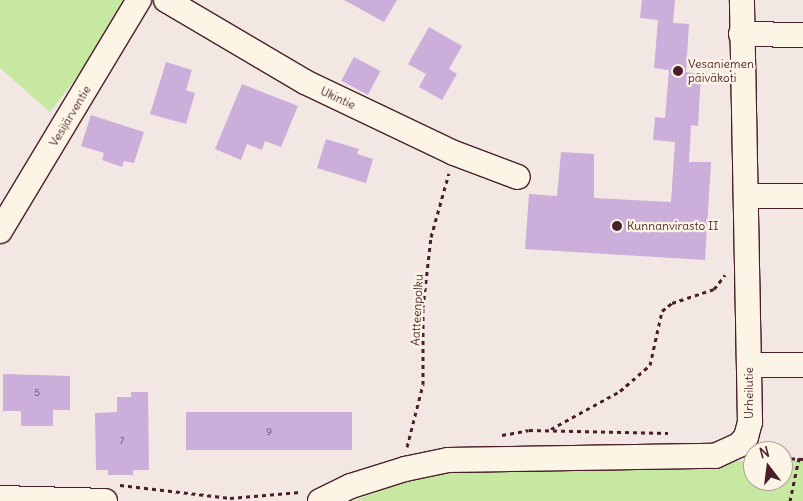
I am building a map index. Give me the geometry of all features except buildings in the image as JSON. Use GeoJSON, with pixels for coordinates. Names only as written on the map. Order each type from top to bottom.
{"type":"FeatureCollection","features":[{"type":"Feature","properties":{"kind":"street","name":"Vesijärventie"},"geometry":{"type":"LineString","coordinates":[[0,231],[139,0]]}},
{"type":"Feature","properties":{"kind":"street","name":"Ukintie"},"geometry":{"type":"LineString","coordinates":[[166,0],[305,82],[454,153],[518,177]]}},
{"type":"Feature","properties":{"kind":"street","name":"Urheilutie"},"geometry":{"type":"LineString","coordinates":[[315,496],[406,469],[448,460],[715,456],[739,445],[746,437],[750,422],[746,196],[740,34],[742,0]]}},
{"type":"Feature","properties":{"kind":"street"},"geometry":{"type":"LineString","coordinates":[[740,34],[803,35]]}},
{"type":"Feature","properties":{"kind":"street"},"geometry":{"type":"LineString","coordinates":[[746,196],[803,196]]}},
{"type":"Feature","properties":{"kind":"street"},"geometry":{"type":"LineString","coordinates":[[749,365],[803,365]]}},
{"type":"Feature","properties":{"kind":"street"},"geometry":{"type":"LineString","coordinates":[[0,498],[111,493]]}},
{"type":"Feature","properties":{"kind":"path","name":"Aatteenpolku"},"geometry":{"type":"LineString","coordinates":[[415,450],[406,452],[423,384],[423,307],[431,238],[454,153]]}},
{"type":"Feature","properties":{"kind":"path"},"geometry":{"type":"LineString","coordinates":[[550,430],[620,391],[650,365],[662,311],[672,303],[714,289],[726,274]]}},
{"type":"Feature","properties":{"kind":"path"},"geometry":{"type":"LineString","coordinates":[[500,436],[550,430],[675,433]]}},
{"type":"Feature","properties":{"kind":"path"},"geometry":{"type":"LineString","coordinates":[[790,501],[801,458]]}},
{"type":"Feature","properties":{"kind":"path"},"geometry":{"type":"LineString","coordinates":[[111,493],[239,499],[315,496]]}},
{"type":"Feature","properties":{"kind":"green space"},"geometry":{"type":"Polygon","coordinates":[[[0,0],[137,0],[50,112],[0,68],[0,0]]]}},
{"type":"Feature","properties":{"kind":"green space"},"geometry":{"type":"Polygon","coordinates":[[[743,461],[743,491],[793,491],[793,461],[803,461],[803,501],[353,501],[428,473],[532,462],[743,461]]]}},
{"type":"Feature","properties":{"kind":"place","name":"Vesaniemen päiväkoti"},"geometry":{"type":"Point","coordinates":[678,71]}},
{"type":"Feature","properties":{"kind":"place","name":"Kunnanvirasto II"},"geometry":{"type":"Point","coordinates":[617,226]}}]}
